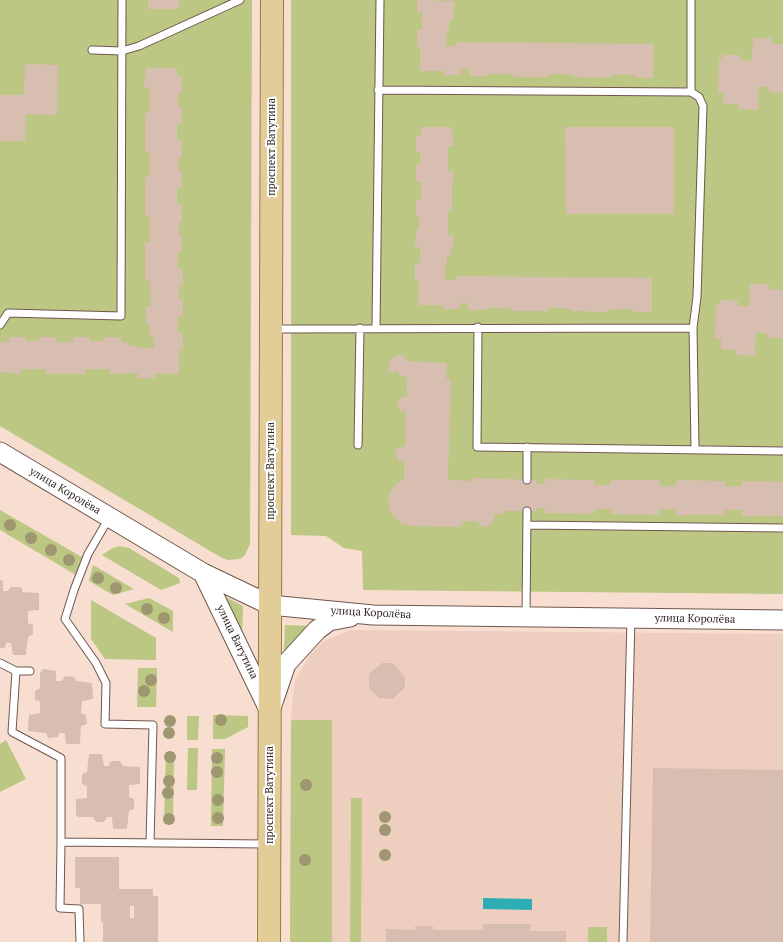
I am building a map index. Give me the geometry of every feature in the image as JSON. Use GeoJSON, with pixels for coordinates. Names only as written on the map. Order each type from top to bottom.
{"type":"FeatureCollection","features":[{"type":"Feature","properties":{"kind":"main road","name":"проспект Ватутина"},"geometry":{"type":"LineString","coordinates":[[269,942],[272,0]]}},
{"type":"Feature","properties":{"kind":"street","name":"улица Королёва"},"geometry":{"type":"LineString","coordinates":[[0,452],[204,573],[270,605],[362,614],[783,620]]}},
{"type":"Feature","properties":{"kind":"street","name":"улица Ватутина"},"geometry":{"type":"LineString","coordinates":[[204,573],[270,712]]}},
{"type":"Feature","properties":{"kind":"street"},"geometry":{"type":"LineString","coordinates":[[270,712],[286,664],[317,630],[329,621],[362,614]]}},
{"type":"Feature","properties":{"kind":"lane"},"geometry":{"type":"LineString","coordinates":[[0,325],[8,313],[121,316],[122,0]]}},
{"type":"Feature","properties":{"kind":"lane"},"geometry":{"type":"LineString","coordinates":[[92,50],[122,51],[139,46],[240,0]]}},
{"type":"Feature","properties":{"kind":"lane"},"geometry":{"type":"LineString","coordinates":[[376,328],[380,0]]}},
{"type":"Feature","properties":{"kind":"lane"},"geometry":{"type":"LineString","coordinates":[[691,0],[691,92]]}},
{"type":"Feature","properties":{"kind":"lane"},"geometry":{"type":"LineString","coordinates":[[378,90],[691,92],[699,97],[703,106],[697,297],[693,328],[695,449]]}},
{"type":"Feature","properties":{"kind":"lane"},"geometry":{"type":"LineString","coordinates":[[271,329],[478,327],[693,328]]}},
{"type":"Feature","properties":{"kind":"lane"},"geometry":{"type":"LineString","coordinates":[[478,327],[477,446],[783,451]]}},
{"type":"Feature","properties":{"kind":"lane"},"geometry":{"type":"LineString","coordinates":[[358,445],[360,328]]}},
{"type":"Feature","properties":{"kind":"lane"},"geometry":{"type":"LineString","coordinates":[[527,447],[527,480]]}},
{"type":"Feature","properties":{"kind":"lane"},"geometry":{"type":"LineString","coordinates":[[526,617],[527,511]]}},
{"type":"Feature","properties":{"kind":"lane"},"geometry":{"type":"LineString","coordinates":[[109,516],[88,554],[65,619],[96,663],[106,683],[105,724],[153,725],[150,843]]}},
{"type":"Feature","properties":{"kind":"lane"},"geometry":{"type":"LineString","coordinates":[[527,525],[783,528]]}},
{"type":"Feature","properties":{"kind":"lane"},"geometry":{"type":"LineString","coordinates":[[623,942],[632,618]]}},
{"type":"Feature","properties":{"kind":"lane"},"geometry":{"type":"LineString","coordinates":[[0,664],[16,671],[30,671]]}},
{"type":"Feature","properties":{"kind":"lane"},"geometry":{"type":"LineString","coordinates":[[16,671],[12,732],[61,758],[60,908],[79,909],[80,942]]}},
{"type":"Feature","properties":{"kind":"lane"},"geometry":{"type":"LineString","coordinates":[[61,842],[270,844]]}},
{"type":"Feature","properties":{"kind":"shaded area"},"geometry":{"type":"Polygon","coordinates":[[[351,630],[783,634],[783,942],[290,942],[291,714],[295,681],[310,655],[324,641],[351,630]]]}},
{"type":"Feature","properties":{"kind":"green space"},"geometry":{"type":"Polygon","coordinates":[[[0,0],[252,0],[250,544],[245,555],[240,559],[228,560],[222,558],[0,426],[0,0]]]}},
{"type":"Feature","properties":{"kind":"green space"},"geometry":{"type":"Polygon","coordinates":[[[291,0],[783,0],[783,594],[363,590],[362,551],[344,548],[326,536],[291,535],[291,0]]]}},
{"type":"Feature","properties":{"kind":"green space"},"geometry":{"type":"Polygon","coordinates":[[[0,510],[82,557],[76,575],[0,530],[0,510]]]}},
{"type":"Feature","properties":{"kind":"green space"},"geometry":{"type":"Polygon","coordinates":[[[119,546],[129,548],[179,578],[180,583],[161,590],[102,555],[119,546]]]}},
{"type":"Feature","properties":{"kind":"green space"},"geometry":{"type":"Polygon","coordinates":[[[93,565],[134,589],[113,595],[89,581],[93,565]]]}},
{"type":"Feature","properties":{"kind":"green space"},"geometry":{"type":"Polygon","coordinates":[[[220,594],[243,606],[242,638],[220,594]]]}},
{"type":"Feature","properties":{"kind":"green space"},"geometry":{"type":"Polygon","coordinates":[[[149,598],[173,611],[173,632],[125,604],[149,598]]]}},
{"type":"Feature","properties":{"kind":"green space"},"geometry":{"type":"Polygon","coordinates":[[[91,600],[156,638],[156,660],[105,659],[91,639],[91,600]]]}},
{"type":"Feature","properties":{"kind":"green space"},"geometry":{"type":"Polygon","coordinates":[[[285,625],[311,626],[284,657],[285,625]]]}},
{"type":"Feature","properties":{"kind":"green space"},"geometry":{"type":"Polygon","coordinates":[[[138,668],[157,668],[156,707],[137,707],[138,668]]]}},
{"type":"Feature","properties":{"kind":"green space"},"geometry":{"type":"Polygon","coordinates":[[[213,715],[248,716],[248,727],[225,739],[213,739],[213,715]]]}},
{"type":"Feature","properties":{"kind":"green space"},"geometry":{"type":"Polygon","coordinates":[[[187,716],[199,716],[198,740],[187,740],[187,716]]]}},
{"type":"Feature","properties":{"kind":"green space"},"geometry":{"type":"Polygon","coordinates":[[[291,720],[332,720],[332,942],[290,942],[291,720]]]}},
{"type":"Feature","properties":{"kind":"green space"},"geometry":{"type":"Polygon","coordinates":[[[6,740],[26,779],[0,792],[0,744],[6,740]]]}},
{"type":"Feature","properties":{"kind":"green space"},"geometry":{"type":"Polygon","coordinates":[[[188,748],[198,748],[197,790],[187,790],[188,748]]]}},
{"type":"Feature","properties":{"kind":"green space"},"geometry":{"type":"Polygon","coordinates":[[[212,749],[225,749],[223,826],[211,826],[212,749]]]}},
{"type":"Feature","properties":{"kind":"green space"},"geometry":{"type":"Polygon","coordinates":[[[166,752],[174,752],[173,824],[164,824],[166,752]]]}},
{"type":"Feature","properties":{"kind":"green space"},"geometry":{"type":"Polygon","coordinates":[[[351,798],[362,798],[361,942],[350,942],[351,798]]]}},
{"type":"Feature","properties":{"kind":"green space"},"geometry":{"type":"Polygon","coordinates":[[[588,927],[607,927],[607,942],[588,942],[588,927]]]}},
{"type":"Feature","properties":{"kind":"water"},"geometry":{"type":"Polygon","coordinates":[[[483,898],[532,899],[532,910],[483,909],[483,898]]]}},
{"type":"Feature","properties":{"kind":"building"},"geometry":{"type":"Polygon","coordinates":[[[148,0],[179,0],[179,9],[148,9],[148,0]]]}},
{"type":"Feature","properties":{"kind":"building"},"geometry":{"type":"Polygon","coordinates":[[[417,0],[455,1],[453,21],[449,21],[449,30],[447,30],[446,46],[457,46],[457,42],[654,44],[653,78],[635,78],[635,75],[611,75],[611,78],[574,77],[574,75],[562,74],[549,74],[549,77],[513,77],[513,74],[470,76],[470,69],[461,69],[461,75],[444,75],[444,71],[420,71],[420,47],[417,46],[417,30],[422,29],[422,12],[417,13],[417,0]]]}},
{"type":"Feature","properties":{"kind":"building"},"geometry":{"type":"Polygon","coordinates":[[[753,38],[772,38],[772,44],[783,44],[783,93],[769,92],[769,87],[759,87],[758,110],[739,109],[739,104],[723,104],[724,93],[718,93],[719,59],[722,59],[722,55],[741,55],[741,60],[752,61],[753,38]]]}},
{"type":"Feature","properties":{"kind":"building"},"geometry":{"type":"Polygon","coordinates":[[[25,64],[58,65],[57,115],[26,114],[25,141],[0,141],[0,95],[24,95],[25,64]]]}},
{"type":"Feature","properties":{"kind":"building"},"geometry":{"type":"Polygon","coordinates":[[[146,68],[177,68],[177,76],[182,76],[182,93],[178,93],[178,107],[182,107],[182,124],[177,124],[177,141],[182,141],[182,158],[178,158],[179,171],[182,171],[182,188],[177,188],[177,205],[182,205],[182,222],[179,222],[179,235],[182,235],[182,252],[178,252],[178,269],[183,269],[183,286],[179,286],[179,299],[183,299],[183,316],[178,316],[178,333],[183,333],[183,350],[179,350],[179,374],[155,374],[155,378],[138,378],[138,373],[110,374],[110,369],[85,369],[85,374],[46,374],[46,369],[21,369],[20,374],[0,372],[0,342],[9,342],[9,337],[26,337],[26,341],[39,341],[39,337],[56,337],[56,342],[73,342],[73,337],[90,337],[90,341],[104,341],[104,337],[121,337],[121,342],[129,342],[129,346],[138,346],[138,348],[154,348],[154,337],[150,337],[150,325],[147,325],[146,316],[146,306],[151,306],[150,280],[145,281],[145,242],[150,242],[150,216],[145,216],[145,177],[150,177],[150,152],[145,152],[145,113],[150,113],[150,88],[144,88],[146,68]]]}},
{"type":"Feature","properties":{"kind":"building"},"geometry":{"type":"Polygon","coordinates":[[[421,127],[452,127],[453,146],[448,146],[448,171],[453,171],[453,183],[452,210],[448,210],[448,235],[453,235],[453,247],[451,247],[451,255],[447,255],[447,264],[445,264],[445,280],[456,280],[456,276],[652,278],[652,312],[633,312],[634,309],[609,309],[609,312],[572,311],[572,309],[560,308],[548,308],[548,311],[511,311],[511,308],[468,310],[468,303],[460,303],[460,309],[443,309],[443,305],[418,305],[419,280],[415,281],[415,264],[420,263],[420,247],[415,247],[416,230],[419,230],[419,216],[416,216],[416,199],[421,199],[421,182],[416,182],[416,165],[420,165],[420,152],[416,152],[416,135],[421,135],[421,127]]]}},
{"type":"Feature","properties":{"kind":"building"},"geometry":{"type":"Polygon","coordinates":[[[565,127],[674,127],[674,214],[566,214],[565,127]]]}},
{"type":"Feature","properties":{"kind":"building"},"geometry":{"type":"Polygon","coordinates":[[[750,284],[769,284],[769,289],[783,290],[783,338],[766,338],[767,333],[756,333],[755,356],[736,355],[737,350],[721,349],[721,339],[715,338],[716,305],[719,305],[720,300],[738,301],[738,306],[749,306],[750,284]]]}},
{"type":"Feature","properties":{"kind":"building"},"geometry":{"type":"Polygon","coordinates":[[[397,355],[404,356],[408,361],[447,363],[446,379],[451,379],[448,480],[471,481],[471,478],[537,480],[537,484],[545,484],[545,479],[594,480],[594,485],[611,485],[611,480],[660,480],[660,486],[676,486],[676,480],[725,481],[725,486],[742,486],[742,481],[783,482],[783,516],[742,516],[742,510],[725,510],[725,515],[676,515],[676,510],[659,509],[659,515],[611,514],[611,509],[594,509],[594,514],[545,513],[545,508],[536,508],[536,511],[504,511],[504,514],[495,514],[493,522],[487,527],[480,525],[476,521],[465,521],[459,527],[412,526],[402,524],[395,518],[390,510],[388,501],[390,492],[396,484],[404,479],[404,462],[399,461],[395,454],[397,448],[405,446],[406,412],[400,411],[397,404],[400,398],[407,396],[407,377],[400,376],[397,371],[388,373],[390,361],[397,355]]]}},
{"type":"Feature","properties":{"kind":"building"},"geometry":{"type":"Polygon","coordinates":[[[0,580],[3,581],[3,591],[8,591],[11,587],[19,587],[22,588],[22,592],[39,593],[39,610],[28,611],[28,623],[33,625],[33,634],[28,637],[26,655],[13,655],[11,643],[6,643],[5,648],[0,648],[0,580]]]}},
{"type":"Feature","properties":{"kind":"building"},"geometry":{"type":"Polygon","coordinates":[[[382,663],[393,663],[405,677],[405,687],[393,699],[379,698],[369,688],[369,674],[382,663]]]}},
{"type":"Feature","properties":{"kind":"building"},"geometry":{"type":"Polygon","coordinates":[[[43,669],[56,671],[56,681],[62,681],[65,676],[73,677],[76,681],[92,683],[93,699],[82,701],[81,713],[86,715],[87,724],[81,726],[80,744],[66,744],[65,733],[59,733],[58,737],[48,738],[46,733],[28,731],[29,715],[40,713],[40,701],[35,700],[35,691],[40,688],[40,673],[43,669]]]}},
{"type":"Feature","properties":{"kind":"building"},"geometry":{"type":"Polygon","coordinates":[[[89,754],[102,754],[104,766],[109,766],[110,762],[112,761],[120,761],[123,766],[140,767],[140,784],[129,785],[129,797],[134,799],[134,809],[129,811],[127,829],[113,829],[112,817],[107,817],[104,822],[96,822],[93,817],[78,817],[76,815],[76,799],[87,798],[87,786],[82,784],[82,775],[87,772],[89,754]]]}},
{"type":"Feature","properties":{"kind":"building"},"geometry":{"type":"Polygon","coordinates":[[[653,768],[783,770],[783,942],[650,942],[653,768]]]}},
{"type":"Feature","properties":{"kind":"building"},"geometry":{"type":"Polygon","coordinates":[[[75,857],[119,857],[119,889],[153,889],[153,896],[158,896],[158,942],[103,942],[101,904],[80,904],[80,888],[75,888],[75,857]],[[130,906],[130,918],[134,918],[134,906],[130,906]]]}},
{"type":"Feature","properties":{"kind":"building"},"geometry":{"type":"Polygon","coordinates":[[[483,924],[531,924],[530,931],[566,931],[566,942],[386,942],[386,929],[415,930],[415,926],[433,926],[433,930],[483,930],[483,924]]]}}]}
